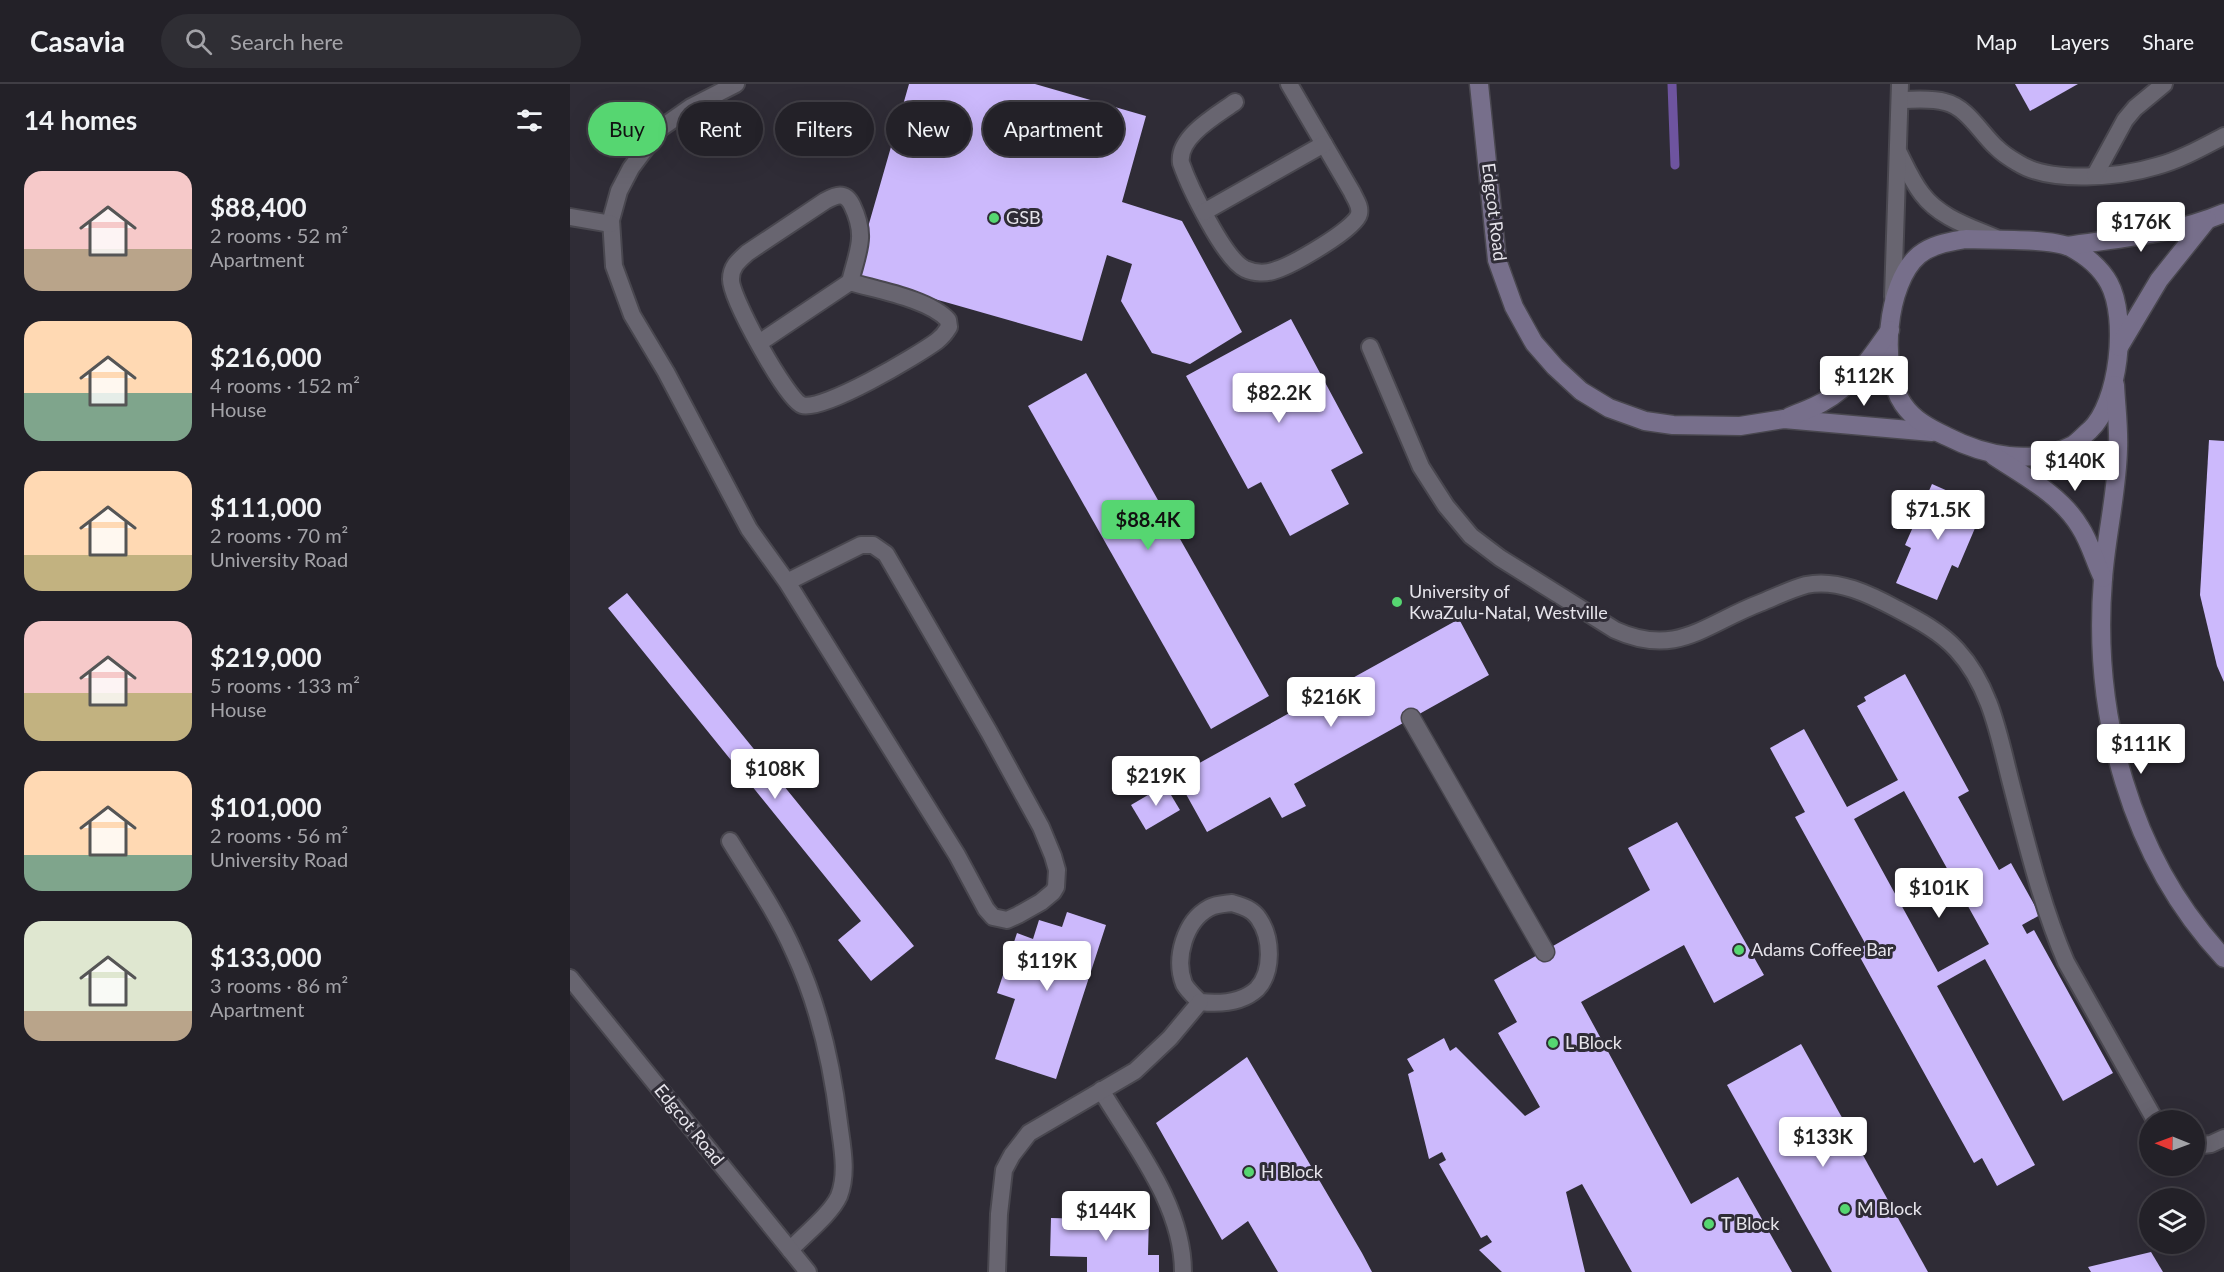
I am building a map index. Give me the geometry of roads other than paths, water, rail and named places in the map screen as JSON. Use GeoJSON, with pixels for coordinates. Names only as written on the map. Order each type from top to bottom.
{"type":"FeatureCollection","features":[{"type":"Feature","properties":{"kind":"street","name":"Edgcot Road"},"geometry":{"type":"LineString","coordinates":[[1479,84],[1497,260],[1514,307],[1534,343],[1555,368],[1581,391],[1609,408],[1645,421],[1672,425],[1740,426],[1784,419],[1940,433]]}},
{"type":"Feature","properties":{"kind":"street"},"geometry":{"type":"LineString","coordinates":[[2067,246],[2138,235],[2216,217]]}},
{"type":"Feature","properties":{"kind":"street"},"geometry":{"type":"LineString","coordinates":[[2119,347],[2159,280],[2216,217]]}},
{"type":"Feature","properties":{"kind":"street"},"geometry":{"type":"LineString","coordinates":[[1966,239],[1999,240],[2040,241],[2067,246],[2088,258],[2109,283],[2118,309],[2119,347],[2109,396],[2097,423],[2074,444],[2043,456],[1992,454],[1964,445],[1919,422],[1902,404],[1891,376],[1892,310],[1902,274],[1919,255],[1939,243],[1966,239]]}},
{"type":"Feature","properties":{"kind":"street","name":"Edgcot Road"},"geometry":{"type":"LineString","coordinates":[[1784,419],[1823,402],[1841,390],[1863,368],[1890,330]]}},
{"type":"Feature","properties":{"kind":"street"},"geometry":{"type":"LineString","coordinates":[[2114,374],[2118,450],[2103,578],[2100,649],[2111,728],[2120,767],[2138,824],[2160,868],[2211,944],[2224,958]]}},
{"type":"Feature","properties":{"kind":"street"},"geometry":{"type":"LineString","coordinates":[[1992,454],[2047,491],[2070,512],[2081,528],[2103,578]]}},
{"type":"Feature","properties":{"kind":"street"},"geometry":{"type":"LineString","coordinates":[[1411,718],[1545,952]]}},
{"type":"Feature","properties":{"kind":"lane"},"geometry":{"type":"LineString","coordinates":[[736,84],[691,107],[661,128],[631,168],[619,191],[611,224],[614,266],[632,315],[666,372],[749,529],[787,582],[957,855],[986,909],[993,918],[1007,920],[1048,897],[1056,887],[1057,870],[1041,826],[886,554],[873,545],[861,545],[787,582]]}},
{"type":"Feature","properties":{"kind":"lane"},"geometry":{"type":"LineString","coordinates":[[1235,102],[1191,136],[1183,146],[1180,156],[1185,174],[1204,212],[1232,259],[1252,272],[1267,272],[1292,263],[1340,234],[1357,220],[1359,213],[1359,206],[1352,192],[1289,84]]}},
{"type":"Feature","properties":{"kind":"lane"},"geometry":{"type":"LineString","coordinates":[[2095,175],[2125,120],[2141,102],[2164,84]]}},
{"type":"Feature","properties":{"kind":"lane"},"geometry":{"type":"LineString","coordinates":[[1892,310],[1900,92],[1948,102],[1960,109],[1996,147],[2018,164],[2036,172],[2056,176],[2130,172],[2158,166],[2224,136]]}},
{"type":"Feature","properties":{"kind":"lane"},"geometry":{"type":"LineString","coordinates":[[1204,212],[1324,144]]}},
{"type":"Feature","properties":{"kind":"lane"},"geometry":{"type":"LineString","coordinates":[[1898,152],[1914,183],[1933,205],[1953,219],[1999,240]]}},
{"type":"Feature","properties":{"kind":"lane"},"geometry":{"type":"LineString","coordinates":[[759,343],[850,282],[863,226],[846,196],[842,195],[832,197],[736,262],[730,282],[759,343],[793,400],[812,406],[854,389],[916,354],[945,334],[949,327],[948,320],[943,315],[903,294],[850,282]]}},
{"type":"Feature","properties":{"kind":"lane"},"geometry":{"type":"LineString","coordinates":[[570,217],[611,224]]}},
{"type":"Feature","properties":{"kind":"lane"},"geometry":{"type":"LineString","coordinates":[[1370,347],[1421,467],[1446,506],[1471,536],[1500,558],[1615,630],[1633,639],[1660,642],[1677,640],[1704,630],[1748,608],[1807,585],[1827,584],[1850,588],[1888,604],[1924,623],[1956,648],[1972,670],[1989,701],[2042,900],[2066,962],[2149,1110]]}},
{"type":"Feature","properties":{"kind":"lane"},"geometry":{"type":"LineString","coordinates":[[730,841],[759,887],[794,951],[818,1014],[828,1053],[838,1112],[844,1159],[839,1196],[832,1207],[790,1250]]}},
{"type":"Feature","properties":{"kind":"lane"},"geometry":{"type":"LineString","coordinates":[[1232,903],[1241,905],[1259,918],[1266,933],[1268,963],[1264,980],[1255,990],[1239,999],[1220,1003],[1200,1002],[1184,984],[1181,955],[1187,932],[1193,921],[1211,907],[1232,903]]}},
{"type":"Feature","properties":{"kind":"lane","name":"Edgcot Road"},"geometry":{"type":"LineString","coordinates":[[570,978],[808,1272]]}},
{"type":"Feature","properties":{"kind":"lane"},"geometry":{"type":"LineString","coordinates":[[997,1272],[999,1214],[1004,1170],[1012,1155],[1029,1134],[1135,1071],[1170,1038],[1200,1002]]}},
{"type":"Feature","properties":{"kind":"lane"},"geometry":{"type":"LineString","coordinates":[[1101,1090],[1160,1187],[1174,1222],[1183,1257],[1184,1272]]}},
{"type":"Feature","properties":{"kind":"lane"},"geometry":{"type":"LineString","coordinates":[[2205,1145],[2224,1138]]}},
{"type":"Feature","properties":{"kind":"waterway"},"geometry":{"type":"LineString","coordinates":[[1672,84],[1675,165]]}},
{"type":"Feature","properties":{"kind":"place","name":"GSB"},"geometry":{"type":"Point","coordinates":[994,218]}},
{"type":"Feature","properties":{"kind":"place","name":"University of KwaZulu-Natal, Westville"},"geometry":{"type":"Point","coordinates":[1397,602]}},
{"type":"Feature","properties":{"kind":"place","name":"Adams Coffee Bar"},"geometry":{"type":"Point","coordinates":[1739,950]}},
{"type":"Feature","properties":{"kind":"place","name":"L Block"},"geometry":{"type":"Point","coordinates":[1553,1043]}},
{"type":"Feature","properties":{"kind":"place","name":"H Block"},"geometry":{"type":"Point","coordinates":[1249,1172]}},
{"type":"Feature","properties":{"kind":"place","name":"M Block"},"geometry":{"type":"Point","coordinates":[1845,1209]}},
{"type":"Feature","properties":{"kind":"place","name":"T Block"},"geometry":{"type":"Point","coordinates":[1709,1224]}}]}
